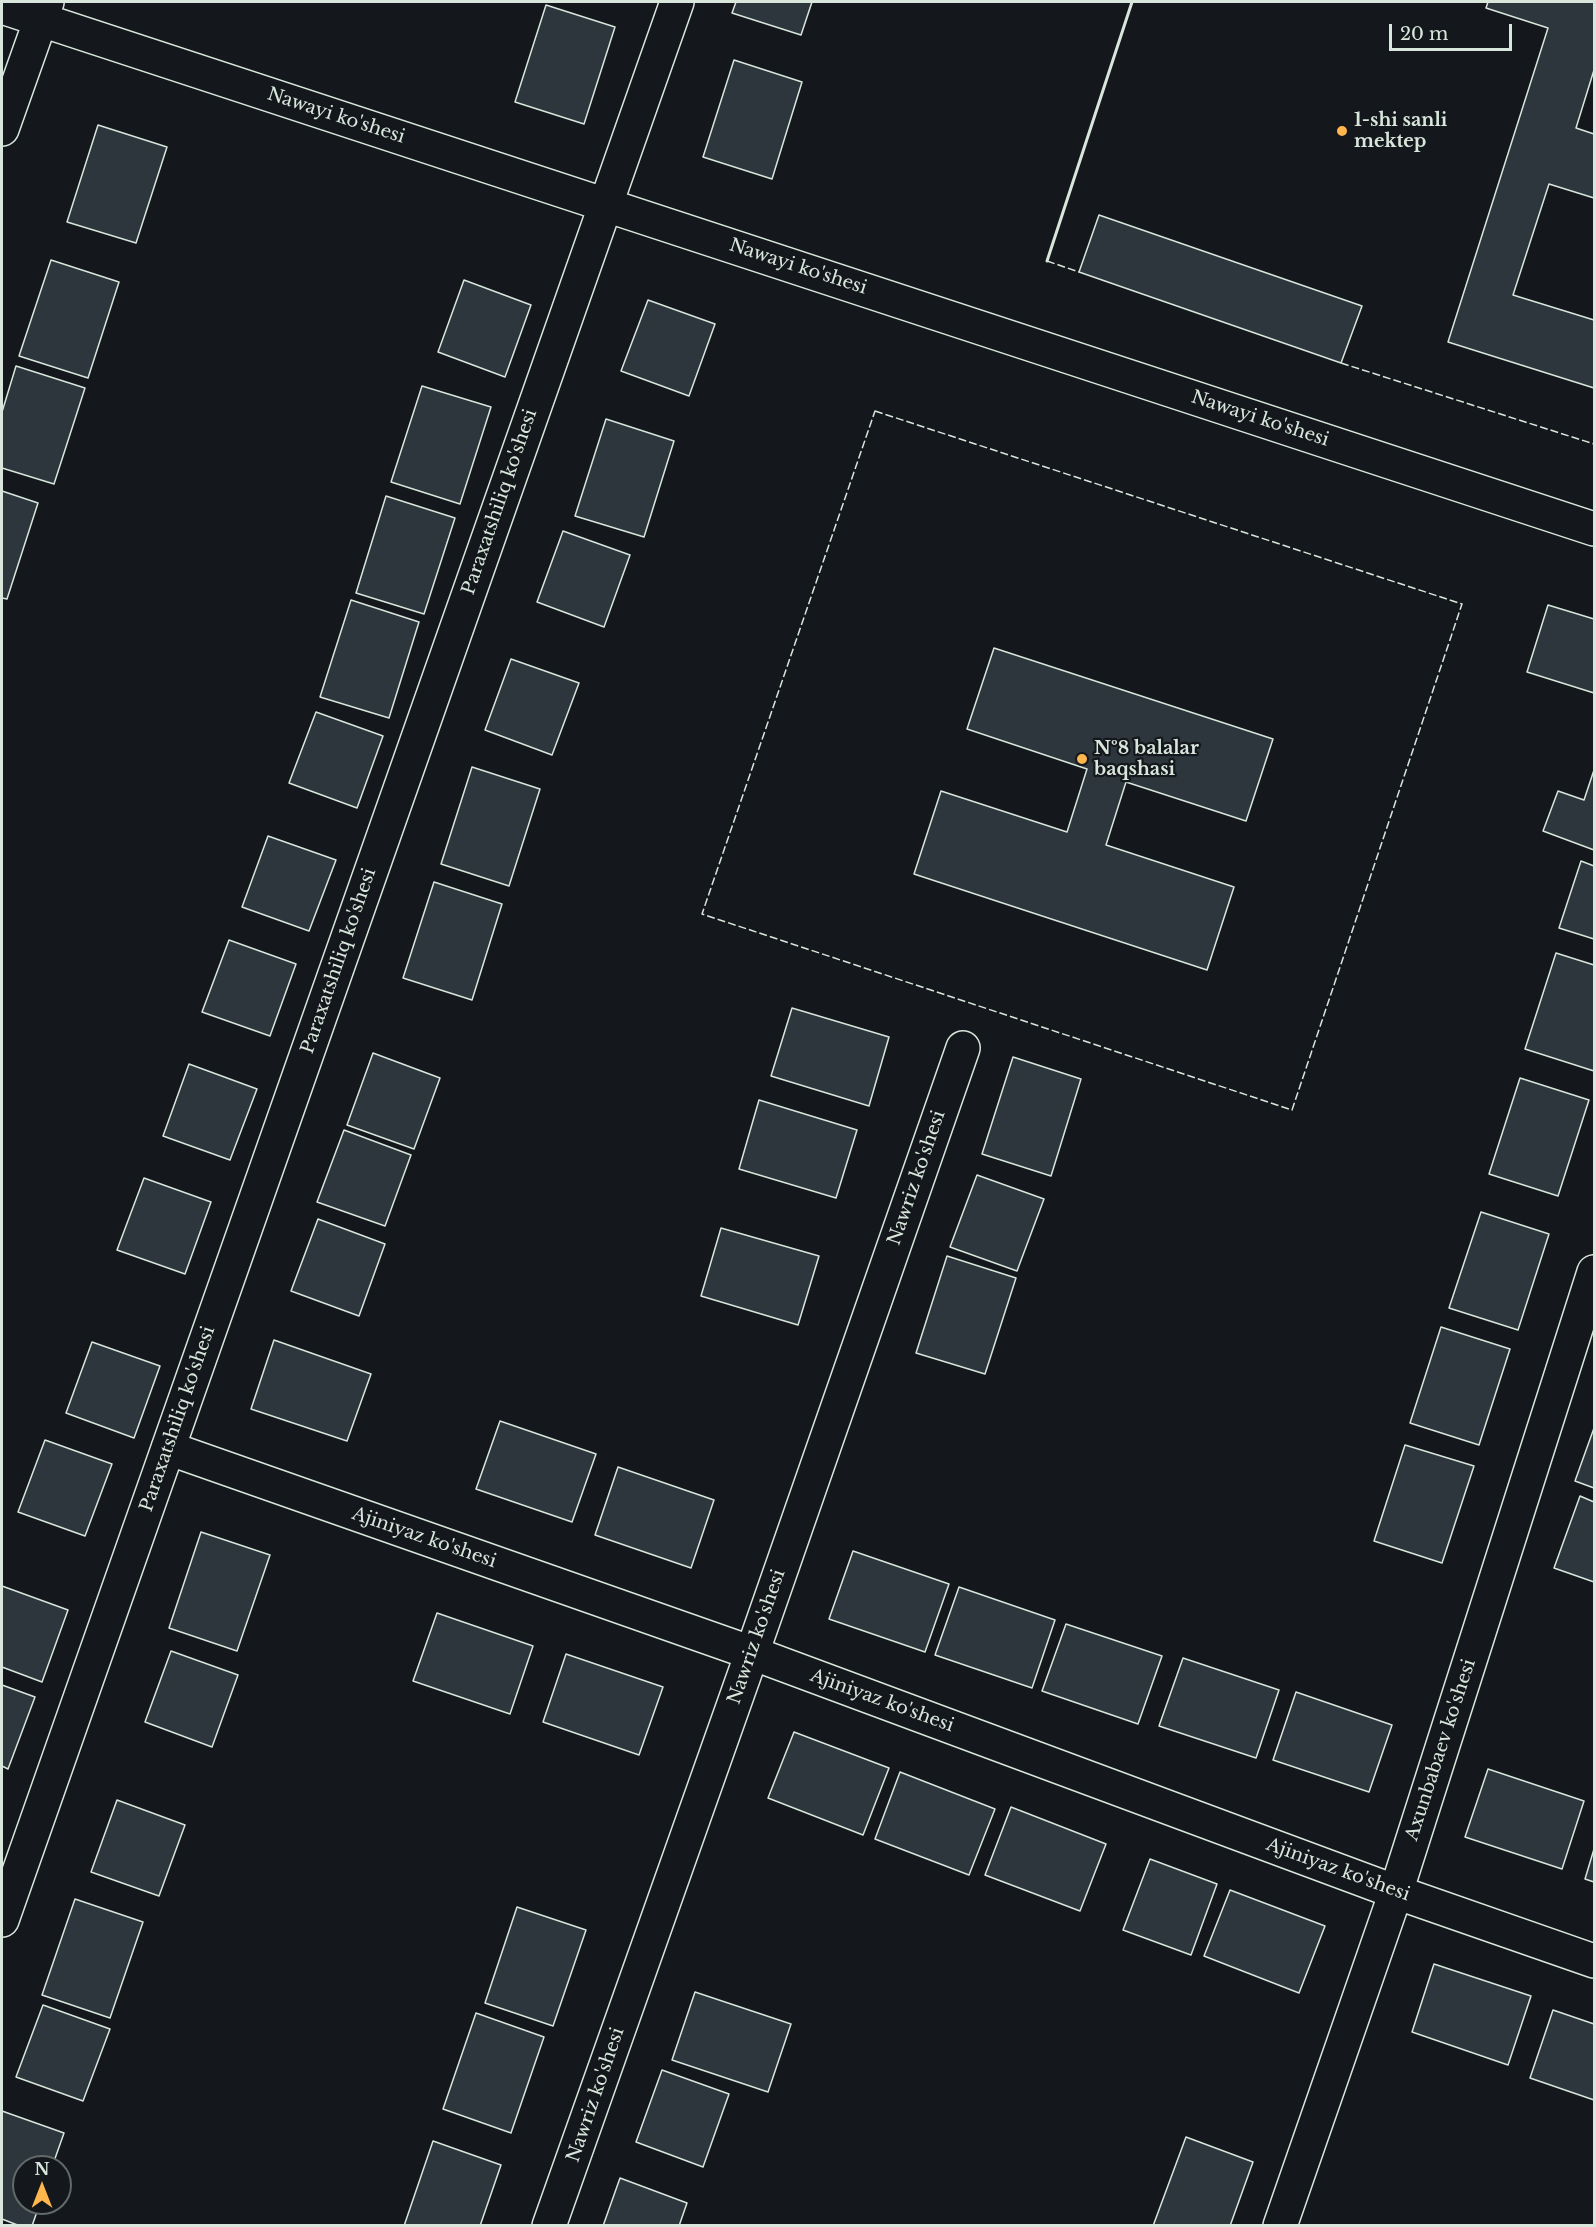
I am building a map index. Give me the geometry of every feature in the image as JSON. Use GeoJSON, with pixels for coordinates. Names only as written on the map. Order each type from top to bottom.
{"type":"FeatureCollection","features":[{"type":"Feature","properties":{"kind":"street","name":"Paraxatshiliq ko'shesi"},"geometry":{"type":"LineString","coordinates":[[2,1920],[677,2]]}},
{"type":"Feature","properties":{"kind":"street","name":"Nawayi ko'shesi"},"geometry":{"type":"LineString","coordinates":[[2,7],[44,10],[605,203],[1594,529]]}},
{"type":"Feature","properties":{"kind":"street"},"geometry":{"type":"LineString","coordinates":[[2,129],[44,10]]}},
{"type":"Feature","properties":{"kind":"street","name":"Nawriz ko'shesi"},"geometry":{"type":"LineString","coordinates":[[549,2226],[963,1048]]}},
{"type":"Feature","properties":{"kind":"street","name":"Axunbabaev ko'shesi"},"geometry":{"type":"LineString","coordinates":[[1280,2226],[1396,1892],[1594,1272]]}},
{"type":"Feature","properties":{"kind":"street","name":"Ajiniyaz ko'shesi"},"geometry":{"type":"LineString","coordinates":[[168,1448],[752,1653],[1396,1892],[1594,1961]]}},
{"type":"Feature","properties":{"kind":"building"},"geometry":{"type":"Polygon","coordinates":[[[736,2],[812,2],[801,35],[732,13],[736,2]]]}},
{"type":"Feature","properties":{"kind":"building"},"geometry":{"type":"Polygon","coordinates":[[[1488,2],[1594,2],[1594,70],[1576,128],[1594,134],[1594,198],[1549,184],[1513,295],[1594,320],[1594,388],[1448,342],[1548,28],[1486,8],[1488,2]]]}},
{"type":"Feature","properties":{"kind":"building"},"geometry":{"type":"Polygon","coordinates":[[[546,5],[615,27],[584,124],[515,102],[546,5]]]}},
{"type":"Feature","properties":{"kind":"building"},"geometry":{"type":"Polygon","coordinates":[[[734,60],[802,82],[772,179],[703,157],[734,60]]]}},
{"type":"Feature","properties":{"kind":"building"},"geometry":{"type":"Polygon","coordinates":[[[98,125],[167,147],[136,243],[67,222],[98,125]]]}},
{"type":"Feature","properties":{"kind":"building"},"geometry":{"type":"Polygon","coordinates":[[[1099,215],[1362,306],[1341,363],[1079,272],[1099,215]]]}},
{"type":"Feature","properties":{"kind":"building"},"geometry":{"type":"Polygon","coordinates":[[[51,260],[119,282],[88,378],[19,356],[51,260]]]}},
{"type":"Feature","properties":{"kind":"building"},"geometry":{"type":"Polygon","coordinates":[[[464,280],[531,305],[505,377],[438,352],[464,280]]]}},
{"type":"Feature","properties":{"kind":"building"},"geometry":{"type":"Polygon","coordinates":[[[648,300],[715,324],[689,396],[621,371],[648,300]]]}},
{"type":"Feature","properties":{"kind":"building"},"geometry":{"type":"Polygon","coordinates":[[[16,366],[85,388],[54,484],[2,468],[2,412],[16,366]]]}},
{"type":"Feature","properties":{"kind":"building"},"geometry":{"type":"Polygon","coordinates":[[[422,386],[491,407],[460,504],[391,482],[422,386]]]}},
{"type":"Feature","properties":{"kind":"building"},"geometry":{"type":"Polygon","coordinates":[[[606,419],[674,441],[644,537],[575,516],[606,419]]]}},
{"type":"Feature","properties":{"kind":"building"},"geometry":{"type":"Polygon","coordinates":[[[2,491],[38,503],[7,599],[2,598],[2,491]]]}},
{"type":"Feature","properties":{"kind":"building"},"geometry":{"type":"Polygon","coordinates":[[[386,496],[455,518],[424,614],[356,593],[386,496]]]}},
{"type":"Feature","properties":{"kind":"building"},"geometry":{"type":"Polygon","coordinates":[[[563,531],[630,555],[604,627],[537,602],[563,531]]]}},
{"type":"Feature","properties":{"kind":"building"},"geometry":{"type":"Polygon","coordinates":[[[351,600],[419,622],[389,718],[320,697],[351,600]]]}},
{"type":"Feature","properties":{"kind":"building"},"geometry":{"type":"Polygon","coordinates":[[[1548,605],[1594,619],[1594,693],[1527,672],[1548,605]]]}},
{"type":"Feature","properties":{"kind":"building"},"geometry":{"type":"Polygon","coordinates":[[[994,648],[1273,739],[1246,821],[1126,782],[1106,845],[1234,887],[1207,970],[914,874],[941,791],[1067,832],[1087,769],[967,729],[994,648]]]}},
{"type":"Feature","properties":{"kind":"building"},"geometry":{"type":"Polygon","coordinates":[[[511,659],[579,683],[552,755],[485,730],[511,659]]]}},
{"type":"Feature","properties":{"kind":"building"},"geometry":{"type":"Polygon","coordinates":[[[316,712],[383,736],[357,808],[289,783],[316,712]]]}},
{"type":"Feature","properties":{"kind":"building"},"geometry":{"type":"Polygon","coordinates":[[[472,767],[540,789],[509,886],[441,864],[472,767]]]}},
{"type":"Feature","properties":{"kind":"building"},"geometry":{"type":"Polygon","coordinates":[[[1594,770],[1594,850],[1543,831],[1558,791],[1584,800],[1594,770]]]}},
{"type":"Feature","properties":{"kind":"building"},"geometry":{"type":"Polygon","coordinates":[[[268,836],[336,860],[309,931],[242,907],[268,836]]]}},
{"type":"Feature","properties":{"kind":"building"},"geometry":{"type":"Polygon","coordinates":[[[1581,861],[1594,866],[1594,939],[1559,928],[1581,861]]]}},
{"type":"Feature","properties":{"kind":"building"},"geometry":{"type":"Polygon","coordinates":[[[434,882],[502,904],[472,1000],[403,978],[434,882]]]}},
{"type":"Feature","properties":{"kind":"building"},"geometry":{"type":"Polygon","coordinates":[[[229,940],[296,964],[270,1036],[202,1012],[229,940]]]}},
{"type":"Feature","properties":{"kind":"building"},"geometry":{"type":"Polygon","coordinates":[[[1556,953],[1594,965],[1594,1071],[1525,1049],[1556,953]]]}},
{"type":"Feature","properties":{"kind":"building"},"geometry":{"type":"Polygon","coordinates":[[[792,1008],[889,1037],[869,1106],[771,1076],[792,1008]]]}},
{"type":"Feature","properties":{"kind":"building"},"geometry":{"type":"Polygon","coordinates":[[[373,1053],[440,1078],[414,1149],[347,1125],[373,1053]]]}},
{"type":"Feature","properties":{"kind":"building"},"geometry":{"type":"Polygon","coordinates":[[[1013,1057],[1081,1079],[1051,1176],[982,1154],[1013,1057]]]}},
{"type":"Feature","properties":{"kind":"building"},"geometry":{"type":"Polygon","coordinates":[[[189,1064],[257,1089],[230,1160],[163,1136],[189,1064]]]}},
{"type":"Feature","properties":{"kind":"building"},"geometry":{"type":"Polygon","coordinates":[[[1520,1078],[1589,1100],[1558,1196],[1489,1174],[1520,1078]]]}},
{"type":"Feature","properties":{"kind":"building"},"geometry":{"type":"Polygon","coordinates":[[[759,1100],[857,1130],[836,1198],[739,1169],[759,1100]]]}},
{"type":"Feature","properties":{"kind":"building"},"geometry":{"type":"Polygon","coordinates":[[[344,1130],[411,1155],[385,1226],[317,1202],[344,1130]]]}},
{"type":"Feature","properties":{"kind":"building"},"geometry":{"type":"Polygon","coordinates":[[[977,1175],[1044,1199],[1017,1271],[950,1247],[977,1175]]]}},
{"type":"Feature","properties":{"kind":"building"},"geometry":{"type":"Polygon","coordinates":[[[144,1178],[211,1202],[185,1274],[117,1250],[144,1178]]]}},
{"type":"Feature","properties":{"kind":"building"},"geometry":{"type":"Polygon","coordinates":[[[1481,1212],[1549,1234],[1518,1330],[1449,1308],[1481,1212]]]}},
{"type":"Feature","properties":{"kind":"building"},"geometry":{"type":"Polygon","coordinates":[[[318,1219],[385,1244],[359,1316],[291,1291],[318,1219]]]}},
{"type":"Feature","properties":{"kind":"building"},"geometry":{"type":"Polygon","coordinates":[[[721,1228],[819,1256],[798,1325],[701,1296],[721,1228]]]}},
{"type":"Feature","properties":{"kind":"building"},"geometry":{"type":"Polygon","coordinates":[[[947,1256],[1016,1278],[985,1374],[916,1353],[947,1256]]]}},
{"type":"Feature","properties":{"kind":"building"},"geometry":{"type":"Polygon","coordinates":[[[1441,1327],[1510,1349],[1479,1445],[1410,1423],[1441,1327]]]}},
{"type":"Feature","properties":{"kind":"building"},"geometry":{"type":"Polygon","coordinates":[[[274,1340],[371,1374],[347,1441],[251,1409],[274,1340]]]}},
{"type":"Feature","properties":{"kind":"building"},"geometry":{"type":"Polygon","coordinates":[[[92,1342],[160,1366],[134,1438],[66,1413],[92,1342]]]}},
{"type":"Feature","properties":{"kind":"building"},"geometry":{"type":"Polygon","coordinates":[[[500,1421],[596,1454],[572,1522],[476,1489],[500,1421]]]}},
{"type":"Feature","properties":{"kind":"building"},"geometry":{"type":"Polygon","coordinates":[[[1594,1428],[1594,1488],[1575,1481],[1594,1428]]]}},
{"type":"Feature","properties":{"kind":"building"},"geometry":{"type":"Polygon","coordinates":[[[45,1440],[112,1464],[85,1536],[18,1512],[45,1440]]]}},
{"type":"Feature","properties":{"kind":"building"},"geometry":{"type":"Polygon","coordinates":[[[1405,1445],[1474,1466],[1442,1563],[1374,1541],[1405,1445]]]}},
{"type":"Feature","properties":{"kind":"building"},"geometry":{"type":"Polygon","coordinates":[[[618,1467],[714,1500],[691,1568],[595,1535],[618,1467]]]}},
{"type":"Feature","properties":{"kind":"building"},"geometry":{"type":"Polygon","coordinates":[[[1580,1496],[1594,1502],[1594,1582],[1554,1568],[1580,1496]]]}},
{"type":"Feature","properties":{"kind":"building"},"geometry":{"type":"Polygon","coordinates":[[[201,1532],[270,1555],[237,1651],[169,1628],[201,1532]]]}},
{"type":"Feature","properties":{"kind":"building"},"geometry":{"type":"Polygon","coordinates":[[[853,1551],[949,1584],[925,1652],[829,1619],[853,1551]]]}},
{"type":"Feature","properties":{"kind":"building"},"geometry":{"type":"Polygon","coordinates":[[[2,1586],[68,1610],[42,1682],[2,1667],[2,1586]]]}},
{"type":"Feature","properties":{"kind":"building"},"geometry":{"type":"Polygon","coordinates":[[[959,1587],[1055,1620],[1032,1688],[935,1655],[959,1587]]]}},
{"type":"Feature","properties":{"kind":"building"},"geometry":{"type":"Polygon","coordinates":[[[437,1613],[533,1646],[510,1714],[413,1681],[437,1613]]]}},
{"type":"Feature","properties":{"kind":"building"},"geometry":{"type":"Polygon","coordinates":[[[1066,1624],[1162,1656],[1138,1724],[1042,1691],[1066,1624]]]}},
{"type":"Feature","properties":{"kind":"building"},"geometry":{"type":"Polygon","coordinates":[[[171,1651],[238,1675],[212,1747],[145,1722],[171,1651]]]}},
{"type":"Feature","properties":{"kind":"building"},"geometry":{"type":"Polygon","coordinates":[[[566,1654],[663,1687],[639,1755],[543,1722],[566,1654]]]}},
{"type":"Feature","properties":{"kind":"building"},"geometry":{"type":"Polygon","coordinates":[[[1183,1658],[1279,1690],[1256,1758],[1159,1726],[1183,1658]]]}},
{"type":"Feature","properties":{"kind":"building"},"geometry":{"type":"Polygon","coordinates":[[[2,1685],[35,1697],[8,1769],[2,1766],[2,1685]]]}},
{"type":"Feature","properties":{"kind":"building"},"geometry":{"type":"Polygon","coordinates":[[[1296,1692],[1392,1725],[1369,1792],[1273,1760],[1296,1692]]]}},
{"type":"Feature","properties":{"kind":"building"},"geometry":{"type":"Polygon","coordinates":[[[794,1732],[889,1768],[863,1835],[768,1798],[794,1732]]]}},
{"type":"Feature","properties":{"kind":"building"},"geometry":{"type":"Polygon","coordinates":[[[1488,1769],[1584,1801],[1562,1869],[1465,1837],[1488,1769]]]}},
{"type":"Feature","properties":{"kind":"building"},"geometry":{"type":"Polygon","coordinates":[[[900,1772],[995,1809],[969,1875],[875,1839],[900,1772]]]}},
{"type":"Feature","properties":{"kind":"building"},"geometry":{"type":"Polygon","coordinates":[[[117,1800],[185,1825],[159,1896],[91,1872],[117,1800]]]}},
{"type":"Feature","properties":{"kind":"building"},"geometry":{"type":"Polygon","coordinates":[[[1011,1807],[1106,1844],[1080,1911],[985,1875],[1011,1807]]]}},
{"type":"Feature","properties":{"kind":"building"},"geometry":{"type":"Polygon","coordinates":[[[1594,1849],[1594,1882],[1585,1879],[1594,1849]]]}},
{"type":"Feature","properties":{"kind":"building"},"geometry":{"type":"Polygon","coordinates":[[[1150,1859],[1217,1884],[1191,1955],[1123,1930],[1150,1859]]]}},
{"type":"Feature","properties":{"kind":"building"},"geometry":{"type":"Polygon","coordinates":[[[1230,1890],[1325,1926],[1299,1993],[1204,1956],[1230,1890]]]}},
{"type":"Feature","properties":{"kind":"building"},"geometry":{"type":"Polygon","coordinates":[[[75,1899],[143,1922],[110,2018],[42,1995],[75,1899]]]}},
{"type":"Feature","properties":{"kind":"building"},"geometry":{"type":"Polygon","coordinates":[[[517,1907],[586,1930],[553,2026],[485,2003],[517,1907]]]}},
{"type":"Feature","properties":{"kind":"building"},"geometry":{"type":"Polygon","coordinates":[[[1434,1964],[1531,1996],[1508,2065],[1412,2032],[1434,1964]]]}},
{"type":"Feature","properties":{"kind":"building"},"geometry":{"type":"Polygon","coordinates":[[[695,1992],[791,2024],[768,2092],[672,2060],[695,1992]]]}},
{"type":"Feature","properties":{"kind":"building"},"geometry":{"type":"Polygon","coordinates":[[[43,2005],[110,2029],[83,2101],[16,2077],[43,2005]]]}},
{"type":"Feature","properties":{"kind":"building"},"geometry":{"type":"Polygon","coordinates":[[[1553,2010],[1594,2024],[1594,2100],[1530,2078],[1553,2010]]]}},
{"type":"Feature","properties":{"kind":"building"},"geometry":{"type":"Polygon","coordinates":[[[476,2013],[544,2037],[511,2133],[443,2109],[476,2013]]]}},
{"type":"Feature","properties":{"kind":"building"},"geometry":{"type":"Polygon","coordinates":[[[662,2070],[729,2094],[703,2167],[636,2142],[662,2070]]]}},
{"type":"Feature","properties":{"kind":"building"},"geometry":{"type":"Polygon","coordinates":[[[2,2111],[64,2133],[56,2155],[12,2155],[12,2215],[36,2215],[32,2226],[20,2226],[2,2219],[2,2111]]]}},
{"type":"Feature","properties":{"kind":"building"},"geometry":{"type":"Polygon","coordinates":[[[1186,2137],[1253,2162],[1230,2226],[1153,2226],[1186,2137]]]}},
{"type":"Feature","properties":{"kind":"building"},"geometry":{"type":"Polygon","coordinates":[[[433,2141],[501,2165],[480,2226],[404,2226],[433,2141]]]}},
{"type":"Feature","properties":{"kind":"building"},"geometry":{"type":"Polygon","coordinates":[[[620,2178],[687,2203],[679,2226],[603,2226],[620,2178]]]}},
{"type":"Feature","properties":{"kind":"fence"},"geometry":{"type":"LineString","coordinates":[[1047,261],[1079,272]]}},
{"type":"Feature","properties":{"kind":"fence"},"geometry":{"type":"LineString","coordinates":[[1341,363],[1594,444]]}},
{"type":"Feature","properties":{"kind":"fence"},"geometry":{"type":"LineString","coordinates":[[875,411],[1462,604],[1292,1110],[702,914],[875,411]]}},
{"type":"Feature","properties":{"kind":"wall"},"geometry":{"type":"LineString","coordinates":[[1047,261],[1132,2]]}},
{"type":"Feature","properties":{"kind":"place","name":"1-shi sanli mektep"},"geometry":{"type":"Point","coordinates":[1342,131]}},
{"type":"Feature","properties":{"kind":"place","name":"№8 balalar baqshasi"},"geometry":{"type":"Point","coordinates":[1082,759]}}]}
